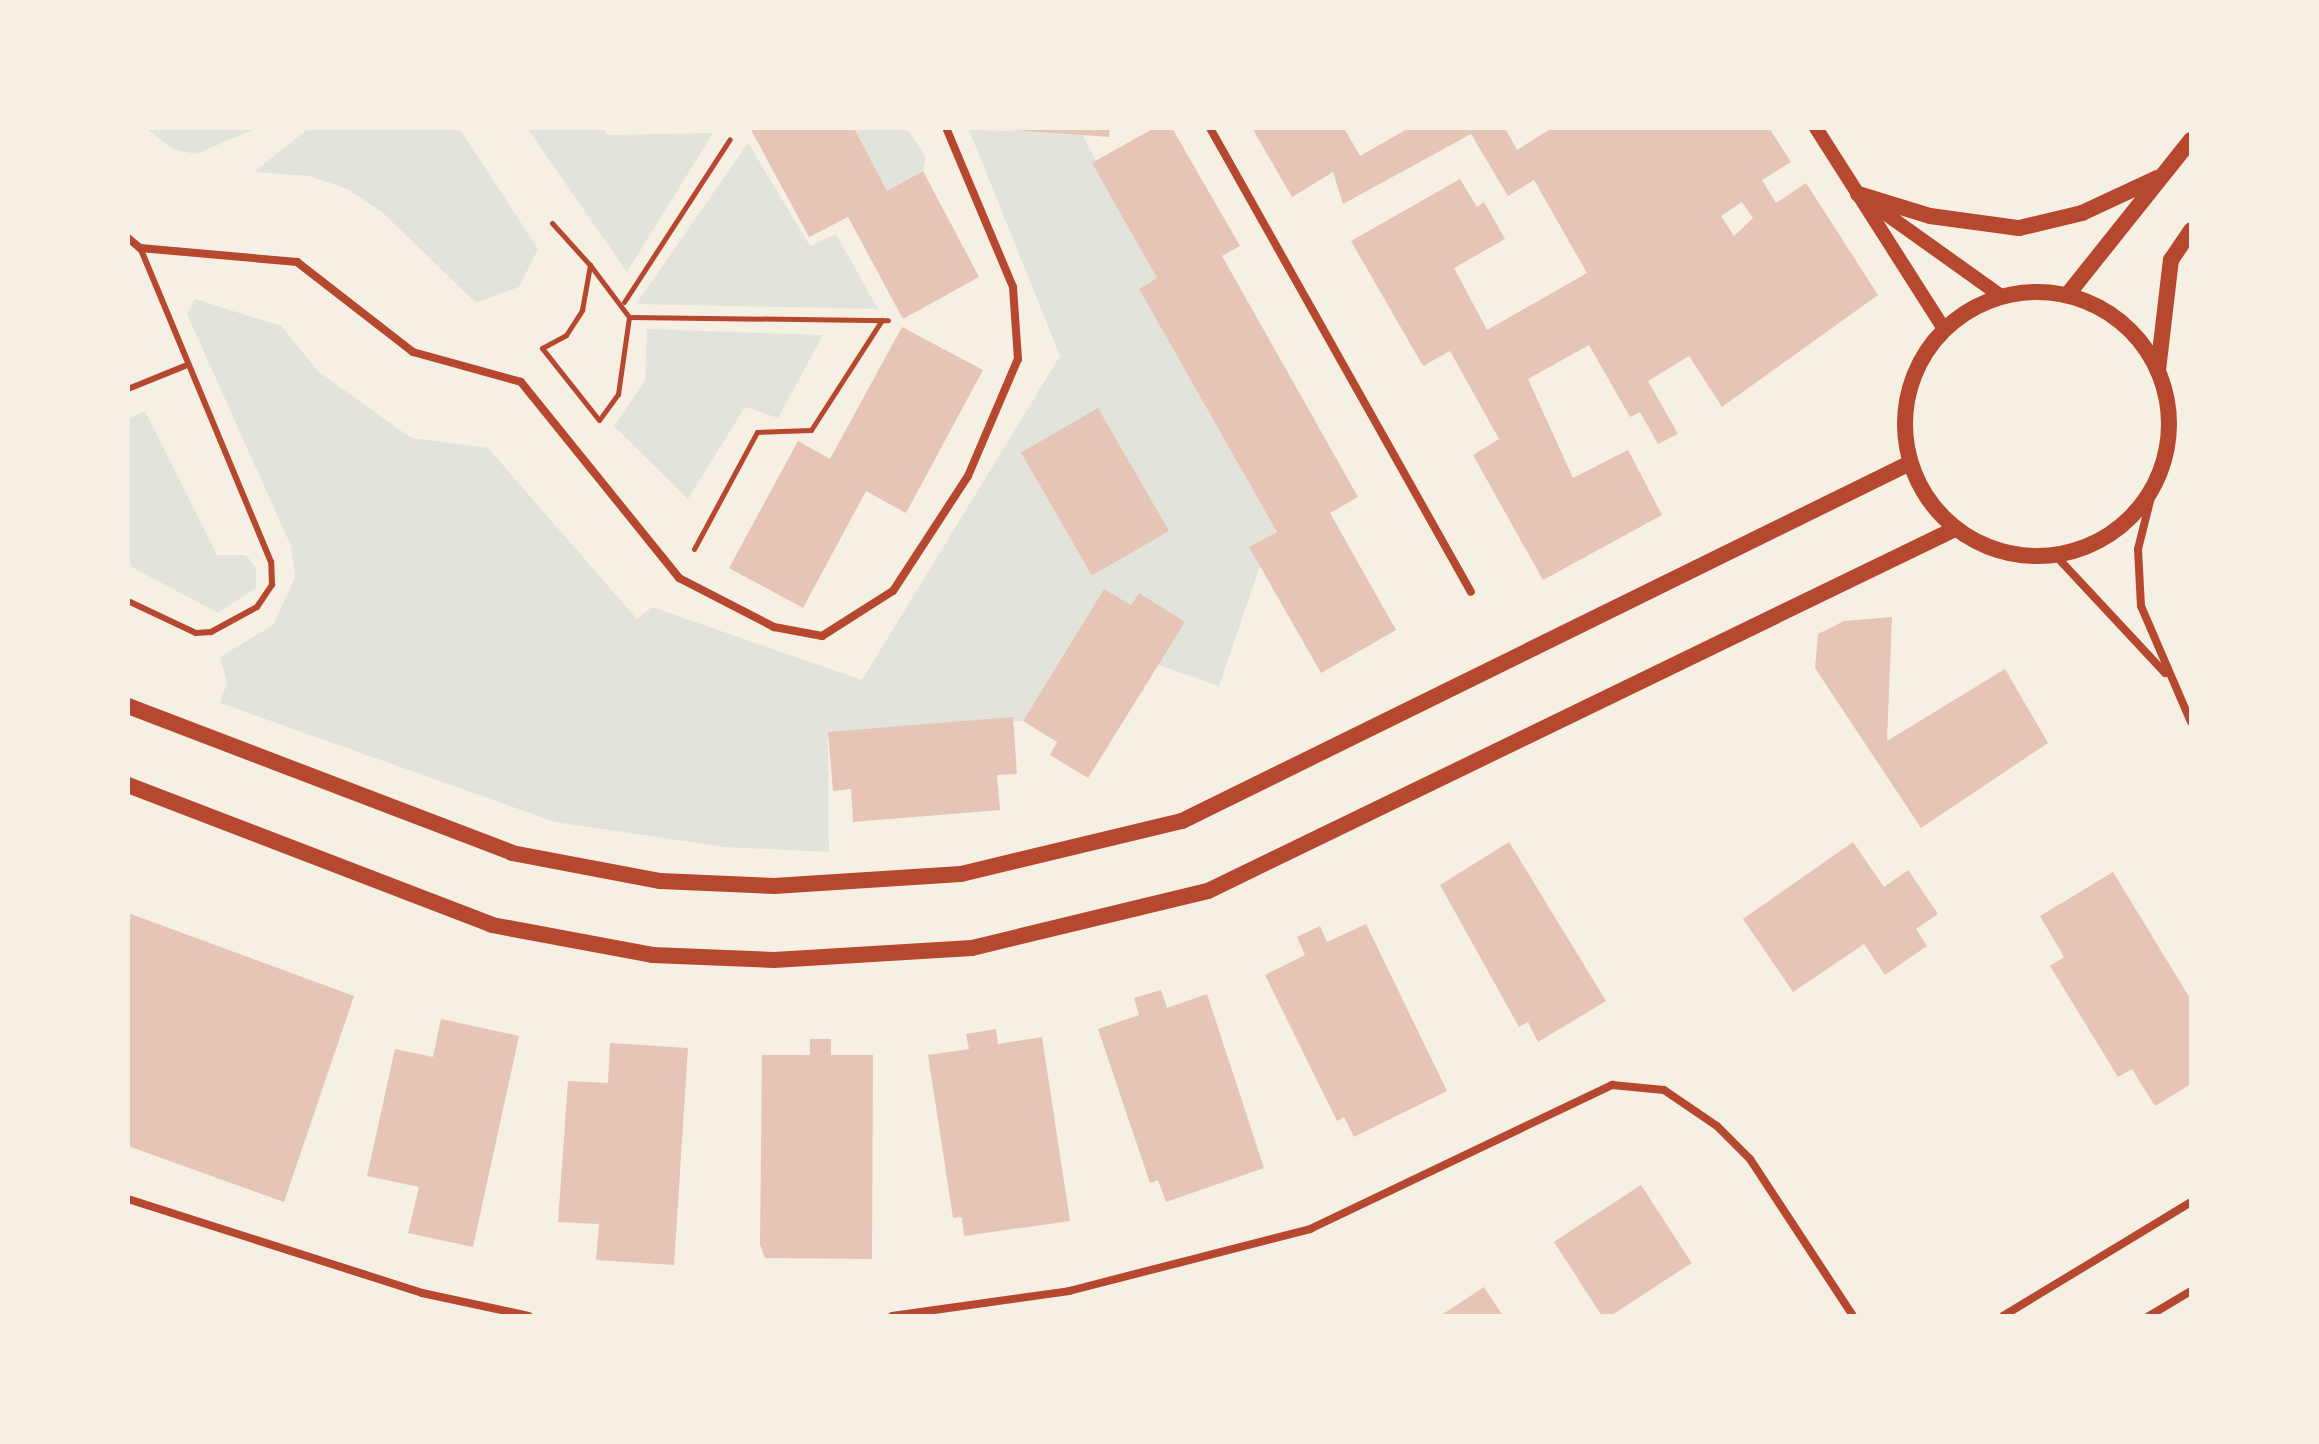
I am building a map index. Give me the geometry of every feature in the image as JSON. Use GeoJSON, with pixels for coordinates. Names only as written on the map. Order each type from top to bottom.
{"type":"FeatureCollection","features":[{"type":"Feature","properties":{"kind":"main road"},"geometry":{"type":"LineString","coordinates":[[2068,294],[2157,178],[2191,140]]}},
{"type":"Feature","properties":{"kind":"main road"},"geometry":{"type":"LineString","coordinates":[[1858,194],[1930,216],[2019,228],[2082,213],[2157,178]]}},
{"type":"Feature","properties":{"kind":"main road"},"geometry":{"type":"LineString","coordinates":[[2158,370],[2122,322],[2068,294],[2001,296],[1944,329],[1908,391],[1910,463],[1928,500],[1955,529],[1986,547],[2056,556],[2100,541],[2131,517],[2154,485],[2167,448],[2168,408],[2158,370],[2171,260],[2191,230]]}},
{"type":"Feature","properties":{"kind":"main road"},"geometry":{"type":"LineString","coordinates":[[128,706],[512,853],[660,881],[774,886],[961,874],[1182,821],[1910,463]]}},
{"type":"Feature","properties":{"kind":"main road"},"geometry":{"type":"LineString","coordinates":[[128,785],[492,925],[652,955],[774,960],[972,948],[1208,891],[1955,529]]}},
{"type":"Feature","properties":{"kind":"street"},"geometry":{"type":"LineString","coordinates":[[128,238],[140,248],[297,262],[413,352],[521,382],[679,578],[774,627],[822,636],[893,591],[968,476],[1018,359],[1013,287],[946,128]]}},
{"type":"Feature","properties":{"kind":"street"},"geometry":{"type":"LineString","coordinates":[[1210,128],[1471,592]]}},
{"type":"Feature","properties":{"kind":"street"},"geometry":{"type":"LineString","coordinates":[[1816,128],[1944,329]]}},
{"type":"Feature","properties":{"kind":"street"},"geometry":{"type":"LineString","coordinates":[[1858,194],[2001,296]]}},
{"type":"Feature","properties":{"kind":"street"},"geometry":{"type":"LineString","coordinates":[[2154,485],[2138,549],[2141,606],[2191,722]]}},
{"type":"Feature","properties":{"kind":"street"},"geometry":{"type":"LineString","coordinates":[[2056,556],[2171,680]]}},
{"type":"Feature","properties":{"kind":"street"},"geometry":{"type":"LineString","coordinates":[[892,1316],[1069,1291],[1310,1229],[1612,1085],[1664,1090],[1717,1126],[1750,1159],[1853,1316]]}},
{"type":"Feature","properties":{"kind":"street"},"geometry":{"type":"LineString","coordinates":[[128,1199],[477,1305],[529,1316]]}},
{"type":"Feature","properties":{"kind":"street"},"geometry":{"type":"LineString","coordinates":[[2003,1316],[2191,1202]]}},
{"type":"Feature","properties":{"kind":"street"},"geometry":{"type":"LineString","coordinates":[[2149,1316],[2191,1291]]}},
{"type":"Feature","properties":{"kind":"street"},"geometry":{"type":"LineString","coordinates":[[473,1316],[477,1305]]}},
{"type":"Feature","properties":{"kind":"lane"},"geometry":{"type":"LineString","coordinates":[[128,601],[196,633],[211,632],[257,607],[272,585],[271,562],[185,366],[140,248]]}},
{"type":"Feature","properties":{"kind":"lane"},"geometry":{"type":"LineString","coordinates":[[128,389],[185,366]]}},
{"type":"Feature","properties":{"kind":"path"},"geometry":{"type":"LineString","coordinates":[[624,302],[730,139]]}},
{"type":"Feature","properties":{"kind":"path"},"geometry":{"type":"LineString","coordinates":[[552,223],[624,302],[629,317],[618,394],[599,420],[542,348],[566,335],[582,310],[590,265]]}},
{"type":"Feature","properties":{"kind":"path"},"geometry":{"type":"LineString","coordinates":[[629,317],[885,320],[811,430],[757,432],[679,578]]}},
{"type":"Feature","properties":{"kind":"shaded area"},"geometry":{"type":"Polygon","coordinates":[[[146,128],[258,128],[196,154],[173,149],[146,128]]]}},
{"type":"Feature","properties":{"kind":"shaded area"},"geometry":{"type":"Polygon","coordinates":[[[309,128],[459,128],[538,249],[519,287],[476,303],[382,212],[347,189],[310,176],[254,172],[309,128]]]}},
{"type":"Feature","properties":{"kind":"shaded area"},"geometry":{"type":"Polygon","coordinates":[[[527,128],[605,128],[607,135],[713,133],[627,272],[527,128]]]}},
{"type":"Feature","properties":{"kind":"shaded area"},"geometry":{"type":"Polygon","coordinates":[[[854,128],[906,128],[926,156],[923,171],[887,191],[854,128]]]}},
{"type":"Feature","properties":{"kind":"shaded area"},"geometry":{"type":"Polygon","coordinates":[[[969,130],[1081,132],[1157,278],[1139,289],[1277,532],[1250,547],[1260,566],[1219,686],[1158,665],[1184,623],[1139,593],[1131,605],[1104,589],[1023,721],[828,732],[829,852],[725,847],[555,822],[220,703],[227,683],[220,657],[273,625],[295,577],[291,546],[187,314],[195,299],[281,326],[319,372],[411,438],[488,448],[637,619],[652,607],[862,680],[1060,356],[969,130]]]}},
{"type":"Feature","properties":{"kind":"shaded area"},"geometry":{"type":"Polygon","coordinates":[[[748,143],[810,246],[836,234],[878,309],[636,304],[748,143]]]}},
{"type":"Feature","properties":{"kind":"shaded area"},"geometry":{"type":"Polygon","coordinates":[[[647,329],[823,335],[778,418],[745,407],[688,499],[614,426],[645,381],[647,329]]]}},
{"type":"Feature","properties":{"kind":"shaded area"},"geometry":{"type":"Polygon","coordinates":[[[145,411],[217,555],[246,555],[256,568],[256,588],[218,613],[128,565],[128,419],[145,411]]]}},
{"type":"Feature","properties":{"kind":"building"},"geometry":{"type":"Polygon","coordinates":[[[750,128],[854,128],[887,191],[923,171],[979,277],[903,319],[848,217],[809,237],[750,128]]]}},
{"type":"Feature","properties":{"kind":"building"},"geometry":{"type":"Polygon","coordinates":[[[983,128],[1110,128],[1109,137],[983,128]]]}},
{"type":"Feature","properties":{"kind":"building"},"geometry":{"type":"Polygon","coordinates":[[[1154,128],[1172,128],[1240,246],[1222,256],[1358,497],[1330,513],[1396,630],[1321,673],[1249,547],[1277,532],[1139,289],[1157,278],[1092,163],[1154,128]]]}},
{"type":"Feature","properties":{"kind":"building"},"geometry":{"type":"Polygon","coordinates":[[[1252,128],[1344,128],[1360,156],[1409,128],[1505,128],[1517,150],[1552,128],[1769,128],[1791,162],[1762,180],[1776,203],[1806,183],[1878,295],[1722,407],[1689,356],[1648,381],[1678,434],[1658,444],[1640,412],[1630,417],[1589,345],[1528,379],[1573,478],[1628,450],[1662,515],[1543,580],[1473,455],[1499,439],[1450,351],[1423,366],[1351,241],[1460,179],[1477,207],[1484,202],[1505,239],[1454,268],[1487,330],[1587,273],[1534,180],[1508,196],[1471,134],[1343,204],[1333,172],[1292,197],[1252,128]],[[1742,202],[1721,216],[1734,236],[1753,218],[1742,202]]]}},
{"type":"Feature","properties":{"kind":"building"},"geometry":{"type":"Polygon","coordinates":[[[902,327],[983,370],[906,513],[866,491],[803,608],[729,568],[798,441],[830,459],[902,327]]]}},
{"type":"Feature","properties":{"kind":"building"},"geometry":{"type":"Polygon","coordinates":[[[1098,408],[1169,531],[1092,575],[1021,452],[1098,408]]]}},
{"type":"Feature","properties":{"kind":"building"},"geometry":{"type":"Polygon","coordinates":[[[1104,589],[1131,605],[1139,593],[1185,622],[1088,778],[1050,755],[1057,742],[1023,721],[1104,589]]]}},
{"type":"Feature","properties":{"kind":"building"},"geometry":{"type":"Polygon","coordinates":[[[1892,617],[1887,741],[2005,669],[2048,743],[1921,828],[1815,668],[1818,634],[1844,621],[1892,617]]]}},
{"type":"Feature","properties":{"kind":"building"},"geometry":{"type":"Polygon","coordinates":[[[1013,717],[1017,774],[997,775],[1000,810],[853,822],[851,789],[833,791],[828,732],[1013,717]]]}},
{"type":"Feature","properties":{"kind":"building"},"geometry":{"type":"Polygon","coordinates":[[[1509,842],[1606,1001],[1538,1042],[1528,1022],[1519,1027],[1440,885],[1509,842]]]}},
{"type":"Feature","properties":{"kind":"building"},"geometry":{"type":"Polygon","coordinates":[[[1853,842],[1884,887],[1908,870],[1938,914],[1916,929],[1927,946],[1885,975],[1864,944],[1793,992],[1743,919],[1853,842]]]}},
{"type":"Feature","properties":{"kind":"building"},"geometry":{"type":"Polygon","coordinates":[[[2113,872],[2191,1000],[2191,1084],[2155,1106],[2132,1069],[2118,1077],[2050,966],[2064,957],[2040,916],[2113,872]]]}},
{"type":"Feature","properties":{"kind":"building"},"geometry":{"type":"Polygon","coordinates":[[[128,913],[354,996],[284,1202],[128,1146],[128,913]]]}},
{"type":"Feature","properties":{"kind":"building"},"geometry":{"type":"Polygon","coordinates":[[[1366,924],[1447,1091],[1354,1137],[1344,1117],[1337,1121],[1265,975],[1305,955],[1297,937],[1320,926],[1327,942],[1366,924]]]}},
{"type":"Feature","properties":{"kind":"building"},"geometry":{"type":"Polygon","coordinates":[[[1161,990],[1167,1008],[1207,994],[1264,1168],[1166,1202],[1158,1180],[1150,1183],[1098,1029],[1139,1015],[1134,998],[1161,990]]]}},
{"type":"Feature","properties":{"kind":"building"},"geometry":{"type":"Polygon","coordinates":[[[441,1019],[519,1036],[473,1247],[408,1233],[419,1187],[367,1176],[395,1049],[433,1057],[441,1019]]]}},
{"type":"Feature","properties":{"kind":"building"},"geometry":{"type":"Polygon","coordinates":[[[996,1029],[998,1044],[1042,1037],[1070,1221],[964,1236],[962,1217],[953,1218],[928,1055],[969,1049],[966,1034],[996,1029]]]}},
{"type":"Feature","properties":{"kind":"building"},"geometry":{"type":"Polygon","coordinates":[[[810,1039],[831,1039],[831,1055],[873,1055],[872,1259],[765,1258],[760,1245],[762,1055],[810,1055],[810,1039]]]}},
{"type":"Feature","properties":{"kind":"building"},"geometry":{"type":"Polygon","coordinates":[[[610,1043],[688,1048],[674,1265],[596,1260],[599,1224],[558,1222],[568,1081],[608,1083],[610,1043]]]}},
{"type":"Feature","properties":{"kind":"building"},"geometry":{"type":"Polygon","coordinates":[[[1641,1185],[1692,1263],[1610,1316],[1602,1316],[1554,1242],[1641,1185]]]}},
{"type":"Feature","properties":{"kind":"building"},"geometry":{"type":"Polygon","coordinates":[[[1484,1287],[1503,1316],[1440,1316],[1484,1287]]]}}]}
